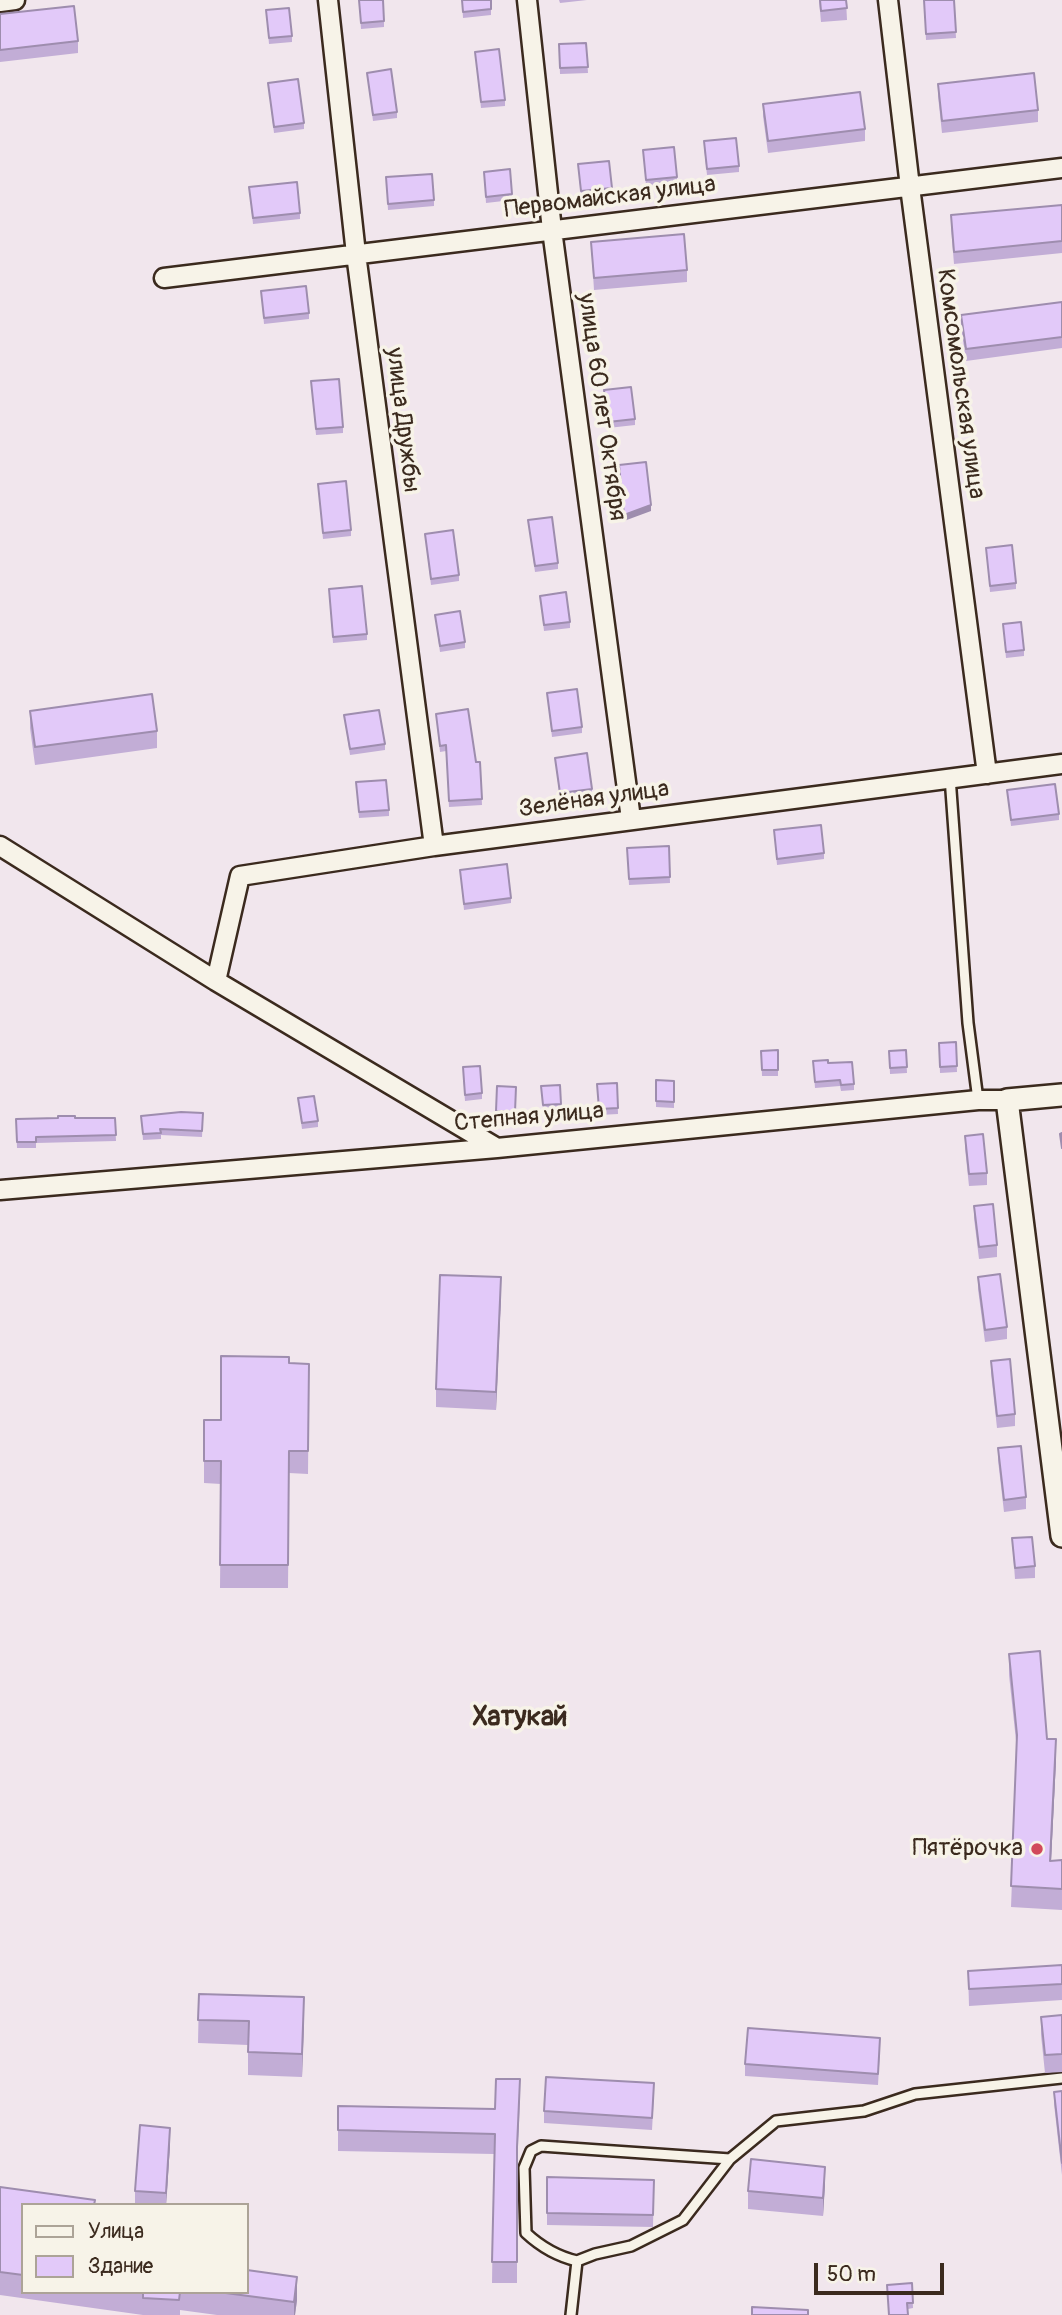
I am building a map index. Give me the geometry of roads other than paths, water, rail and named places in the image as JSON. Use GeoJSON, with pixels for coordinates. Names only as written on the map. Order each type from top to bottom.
{"type":"FeatureCollection","features":[{"type":"Feature","properties":{"kind":"street"},"geometry":{"type":"LineString","coordinates":[[0,2],[15,0]]}},
{"type":"Feature","properties":{"kind":"street","name":"улица Дружбы"},"geometry":{"type":"LineString","coordinates":[[328,0],[356,254],[434,846]]}},
{"type":"Feature","properties":{"kind":"street","name":"улица 60 лет Октября"},"geometry":{"type":"LineString","coordinates":[[527,0],[552,230],[631,819]]}},
{"type":"Feature","properties":{"kind":"street","name":"Комсомольская улица"},"geometry":{"type":"LineString","coordinates":[[888,0],[909,187],[987,774]]}},
{"type":"Feature","properties":{"kind":"street","name":"Первомайская улица"},"geometry":{"type":"LineString","coordinates":[[164,278],[1062,168]]}},
{"type":"Feature","properties":{"kind":"street","name":"Зелёная улица"},"geometry":{"type":"LineString","coordinates":[[216,981],[240,876],[631,819],[1062,764]]}},
{"type":"Feature","properties":{"kind":"street"},"geometry":{"type":"LineString","coordinates":[[0,845],[216,981],[497,1148]]}},
{"type":"Feature","properties":{"kind":"street","name":"Степная улица"},"geometry":{"type":"LineString","coordinates":[[0,1190],[497,1148],[978,1100],[1062,1095]]}},
{"type":"Feature","properties":{"kind":"street"},"geometry":{"type":"LineString","coordinates":[[1007,1100],[1062,1536]]}},
{"type":"Feature","properties":{"kind":"lane"},"geometry":{"type":"LineString","coordinates":[[950,777],[968,1023],[978,1100]]}},
{"type":"Feature","properties":{"kind":"lane"},"geometry":{"type":"LineString","coordinates":[[730,2159],[541,2146],[531,2151],[524,2168],[526,2233],[540,2246],[563,2258],[577,2261],[631,2246],[683,2220],[730,2159],[776,2121],[864,2112],[915,2094],[1062,2078]]}},
{"type":"Feature","properties":{"kind":"lane"},"geometry":{"type":"LineString","coordinates":[[571,2315],[577,2261]]}},
{"type":"Feature","properties":{"kind":"place","name":"Пятёрочка"},"geometry":{"type":"Point","coordinates":[1037,1849]}},
{"type":"Feature","properties":{"kind":"district","name":"Хатукай"},"geometry":{"type":"Point","coordinates":[520,1718]}}]}
